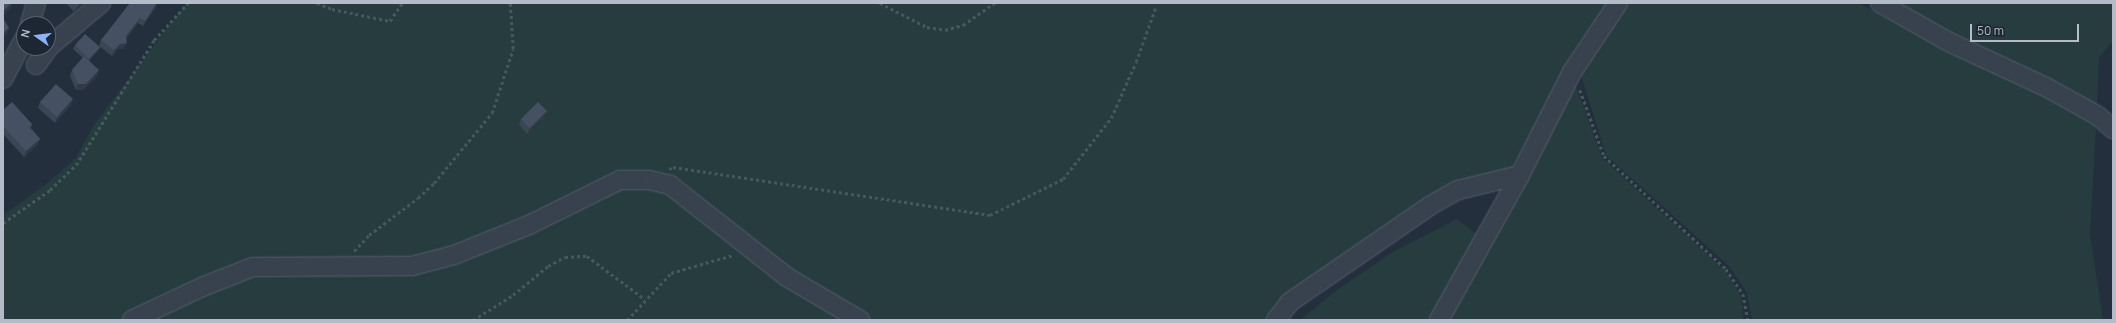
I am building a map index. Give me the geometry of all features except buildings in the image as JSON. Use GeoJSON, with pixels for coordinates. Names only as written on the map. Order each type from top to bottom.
{"type":"FeatureCollection","features":[{"type":"Feature","properties":{"kind":"street"},"geometry":{"type":"LineString","coordinates":[[32,16],[36,3]]}},
{"type":"Feature","properties":{"kind":"street"},"geometry":{"type":"LineString","coordinates":[[36,65],[50,46],[101,3]]}},
{"type":"Feature","properties":{"kind":"street"},"geometry":{"type":"LineString","coordinates":[[1439,320],[1520,175],[1572,72],[1618,3]]}},
{"type":"Feature","properties":{"kind":"street"},"geometry":{"type":"LineString","coordinates":[[1880,3],[1949,42],[2046,87],[2098,116],[2113,128]]}},
{"type":"Feature","properties":{"kind":"street"},"geometry":{"type":"LineString","coordinates":[[3,79],[16,54]]}},
{"type":"Feature","properties":{"kind":"street"},"geometry":{"type":"LineString","coordinates":[[1276,320],[1290,302],[1431,205],[1458,190],[1520,175]]}},
{"type":"Feature","properties":{"kind":"street"},"geometry":{"type":"LineString","coordinates":[[132,320],[202,287],[253,267],[339,265],[412,266],[454,255],[531,224],[620,180],[649,180],[670,185],[787,277],[860,320]]}},
{"type":"Feature","properties":{"kind":"path"},"geometry":{"type":"LineString","coordinates":[[3,224],[50,190],[76,165],[154,40],[188,3]]}},
{"type":"Feature","properties":{"kind":"path"},"geometry":{"type":"LineString","coordinates":[[317,3],[332,9],[390,21],[402,3]]}},
{"type":"Feature","properties":{"kind":"path"},"geometry":{"type":"LineString","coordinates":[[339,265],[369,235],[418,198],[434,182],[492,113],[513,49],[510,3]]}},
{"type":"Feature","properties":{"kind":"path"},"geometry":{"type":"LineString","coordinates":[[880,3],[927,27],[945,30],[963,25],[995,3]]}},
{"type":"Feature","properties":{"kind":"path"},"geometry":{"type":"LineString","coordinates":[[649,180],[673,167],[990,216],[1063,179],[1111,118],[1136,62],[1156,6]]}},
{"type":"Feature","properties":{"kind":"path"},"geometry":{"type":"LineString","coordinates":[[1572,72],[1590,112],[1604,156],[1726,269],[1743,294],[1748,320]]}},
{"type":"Feature","properties":{"kind":"path"},"geometry":{"type":"LineString","coordinates":[[627,320],[644,299],[671,273],[753,249]]}},
{"type":"Feature","properties":{"kind":"path"},"geometry":{"type":"LineString","coordinates":[[473,320],[513,295],[548,266],[565,257],[587,256],[644,299]]}},
{"type":"Feature","properties":{"kind":"green space"},"geometry":{"type":"Polygon","coordinates":[[[186,3],[1611,3],[1512,167],[1488,175],[1269,320],[3,320],[3,215],[45,185],[75,159],[94,125],[186,3]]]}},
{"type":"Feature","properties":{"kind":"green space"},"geometry":{"type":"Polygon","coordinates":[[[1626,3],[1858,3],[1937,44],[2064,104],[2096,125],[2090,234],[2103,320],[1752,320],[1747,293],[1730,267],[1606,155],[1580,72],[1626,3]]]}},
{"type":"Feature","properties":{"kind":"green space"},"geometry":{"type":"Polygon","coordinates":[[[1897,3],[2113,3],[2113,41],[2099,57],[2097,105],[1958,37],[1897,3]]]}},
{"type":"Feature","properties":{"kind":"green space"},"geometry":{"type":"Polygon","coordinates":[[[1575,84],[1602,158],[1725,271],[1741,296],[1744,320],[1449,320],[1575,84]]]}},
{"type":"Feature","properties":{"kind":"green space"},"geometry":{"type":"Polygon","coordinates":[[[1457,219],[1481,237],[1432,320],[1300,320],[1337,290],[1393,252],[1457,219]]]}}]}
